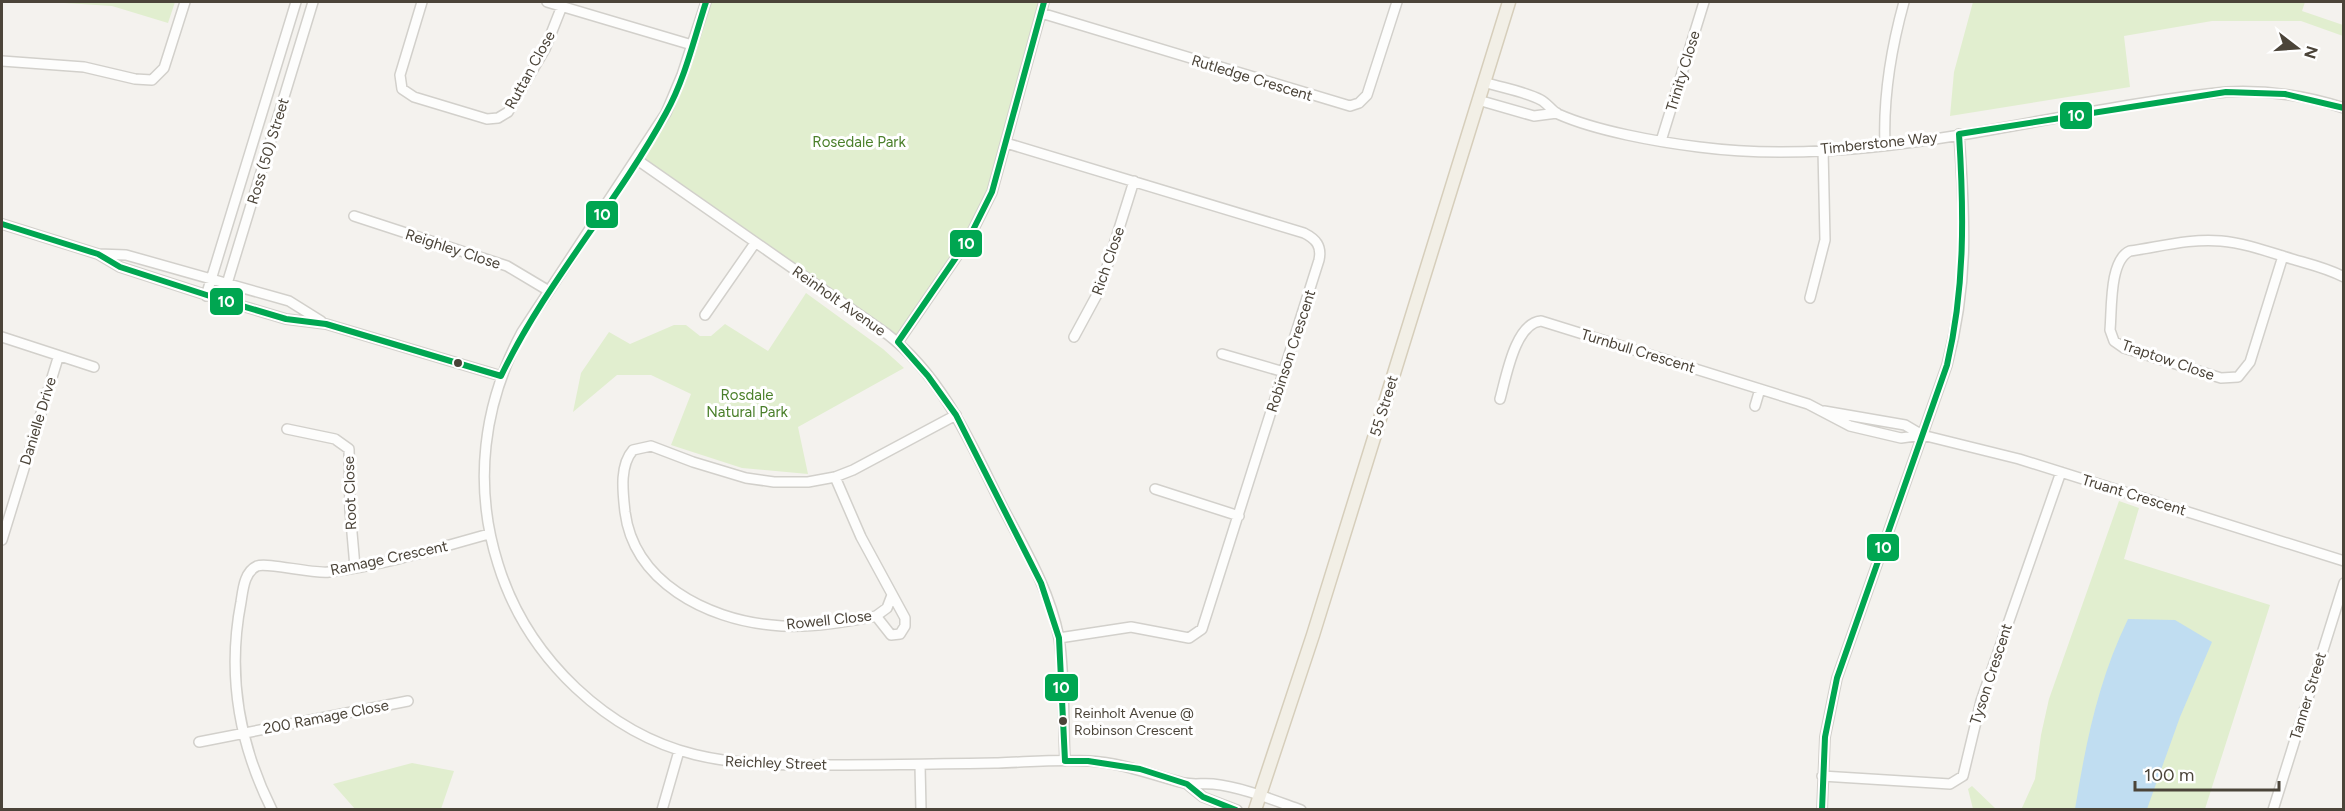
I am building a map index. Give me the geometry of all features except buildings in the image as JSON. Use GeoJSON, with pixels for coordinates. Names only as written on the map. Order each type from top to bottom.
{"type":"FeatureCollection","features":[{"type":"Feature","properties":{"kind":"main road","name":"55 Street"},"geometry":{"type":"LineString","coordinates":[[1255,810],[1317,624],[1509,2]]}},
{"type":"Feature","properties":{"kind":"street"},"geometry":{"type":"LineString","coordinates":[[2,61],[84,67],[135,79],[152,80],[164,68],[185,2]]}},
{"type":"Feature","properties":{"kind":"street","name":"Ross (50) Street"},"geometry":{"type":"LineString","coordinates":[[206,296],[296,2]]}},
{"type":"Feature","properties":{"kind":"street","name":"Ross (50) Street"},"geometry":{"type":"LineString","coordinates":[[222,300],[313,2]]}},
{"type":"Feature","properties":{"kind":"street","name":"Ruttan Close"},"geometry":{"type":"LineString","coordinates":[[422,2],[400,75],[402,88],[408,95],[487,119],[498,118],[508,112],[545,49],[562,6]]}},
{"type":"Feature","properties":{"kind":"street"},"geometry":{"type":"LineString","coordinates":[[547,2],[692,45]]}},
{"type":"Feature","properties":{"kind":"street","name":"Reichley Street"},"geometry":{"type":"LineString","coordinates":[[706,2],[666,112],[522,332],[501,376],[491,411],[484,465],[489,534],[511,603],[529,633],[560,673],[586,698],[619,721],[679,751],[728,763],[767,766],[1065,761],[1124,766],[1187,784],[1213,784],[1301,810]]}},
{"type":"Feature","properties":{"kind":"street"},"geometry":{"type":"LineString","coordinates":[[898,342],[976,225],[992,192],[1044,2]]}},
{"type":"Feature","properties":{"kind":"street","name":"Rutledge Crescent"},"geometry":{"type":"LineString","coordinates":[[1041,13],[1350,106],[1359,103],[1367,95],[1397,2]]}},
{"type":"Feature","properties":{"kind":"street","name":"Trinity Close"},"geometry":{"type":"LineString","coordinates":[[1661,141],[1704,2]]}},
{"type":"Feature","properties":{"kind":"street"},"geometry":{"type":"LineString","coordinates":[[1885,145],[1887,81],[1904,2]]}},
{"type":"Feature","properties":{"kind":"street","name":"Timberstone Way"},"geometry":{"type":"LineString","coordinates":[[1484,82],[1541,100],[1557,113]]}},
{"type":"Feature","properties":{"kind":"street","name":"Timberstone Way"},"geometry":{"type":"LineString","coordinates":[[1478,100],[1534,116],[1557,113],[1661,141],[1741,150],[1823,149],[1885,145],[2226,92],[2276,93],[2342,108]]}},
{"type":"Feature","properties":{"kind":"street"},"geometry":{"type":"LineString","coordinates":[[2342,108],[2343,97]]}},
{"type":"Feature","properties":{"kind":"street"},"geometry":{"type":"LineString","coordinates":[[1822,810],[1825,737],[1837,678],[1952,344],[1964,275],[1965,216],[1959,134]]}},
{"type":"Feature","properties":{"kind":"street","name":"Robinson Crescent"},"geometry":{"type":"LineString","coordinates":[[1006,143],[1304,233],[1316,240],[1320,250],[1320,260],[1239,516],[1205,623],[1198,634],[1184,638],[1148,629],[1124,627],[1059,638]]}},
{"type":"Feature","properties":{"kind":"street"},"geometry":{"type":"LineString","coordinates":[[1810,297],[1825,240],[1823,149]]}},
{"type":"Feature","properties":{"kind":"street","name":"Reinholt Avenue"},"geometry":{"type":"LineString","coordinates":[[636,159],[898,342],[928,376],[956,415],[1038,574],[1059,638],[1065,761]]}},
{"type":"Feature","properties":{"kind":"street","name":"Rich Close"},"geometry":{"type":"LineString","coordinates":[[1074,337],[1100,289],[1134,181]]}},
{"type":"Feature","properties":{"kind":"street","name":"Reighley Close"},"geometry":{"type":"LineString","coordinates":[[354,216],[507,266],[549,291]]}},
{"type":"Feature","properties":{"kind":"street"},"geometry":{"type":"LineString","coordinates":[[2,224],[98,254],[120,267],[206,296],[286,320],[326,324],[501,376]]}},
{"type":"Feature","properties":{"kind":"street","name":"Traptow Close"},"geometry":{"type":"LineString","coordinates":[[2283,256],[2250,362],[2238,376],[2221,378],[2124,348],[2112,338],[2110,330],[2116,267],[2126,253],[2218,240],[2283,256],[2342,273]]}},
{"type":"Feature","properties":{"kind":"street"},"geometry":{"type":"LineString","coordinates":[[705,315],[755,243]]}},
{"type":"Feature","properties":{"kind":"street"},"geometry":{"type":"LineString","coordinates":[[98,254],[126,255],[289,301],[326,324]]}},
{"type":"Feature","properties":{"kind":"street","name":"Turnbull Crescent"},"geometry":{"type":"LineString","coordinates":[[1500,399],[1519,337],[1530,323],[1541,321],[1824,411],[1905,425],[1922,435]]}},
{"type":"Feature","properties":{"kind":"street","name":"Danielle Drive"},"geometry":{"type":"LineString","coordinates":[[2,337],[58,358],[2,536]]}},
{"type":"Feature","properties":{"kind":"street"},"geometry":{"type":"LineString","coordinates":[[1222,354],[1284,372]]}},
{"type":"Feature","properties":{"kind":"street"},"geometry":{"type":"LineString","coordinates":[[58,358],[94,367]]}},
{"type":"Feature","properties":{"kind":"street"},"geometry":{"type":"LineString","coordinates":[[1755,406],[1760,389]]}},
{"type":"Feature","properties":{"kind":"street","name":"Rowell Close"},"geometry":{"type":"LineString","coordinates":[[892,595],[887,608],[876,616],[805,625],[771,625],[738,618],[695,603],[670,588],[647,564],[638,550],[626,517],[625,463],[633,450],[644,446],[758,480],[794,482],[835,477],[956,415]]}},
{"type":"Feature","properties":{"kind":"street","name":"Root Close"},"geometry":{"type":"LineString","coordinates":[[287,429],[335,439],[349,449],[350,510],[355,567]]}},
{"type":"Feature","properties":{"kind":"street","name":"Truant Crescent"},"geometry":{"type":"LineString","coordinates":[[1922,435],[2061,472],[2343,561]]}},
{"type":"Feature","properties":{"kind":"street","name":"Tyson Crescent"},"geometry":{"type":"LineString","coordinates":[[1822,776],[1950,784],[1963,776],[1978,707],[2061,472]]}},
{"type":"Feature","properties":{"kind":"street"},"geometry":{"type":"LineString","coordinates":[[835,477],[905,618],[904,630],[897,635],[891,635],[876,616]]}},
{"type":"Feature","properties":{"kind":"street"},"geometry":{"type":"LineString","coordinates":[[1155,489],[1239,516]]}},
{"type":"Feature","properties":{"kind":"street","name":"Ramage Crescent"},"geometry":{"type":"LineString","coordinates":[[272,810],[257,776],[243,734],[235,684],[235,641],[242,592],[249,573],[257,566],[267,565],[318,572],[355,567],[489,534]]}},
{"type":"Feature","properties":{"kind":"street","name":"Tanner Street"},"geometry":{"type":"LineString","coordinates":[[2272,810],[2343,583]]}},
{"type":"Feature","properties":{"kind":"street","name":"200 Ramage Close"},"geometry":{"type":"LineString","coordinates":[[199,742],[408,701]]}},
{"type":"Feature","properties":{"kind":"street"},"geometry":{"type":"LineString","coordinates":[[662,810],[679,751]]}},
{"type":"Feature","properties":{"kind":"street"},"geometry":{"type":"LineString","coordinates":[[920,765],[921,810]]}},
{"type":"Feature","properties":{"kind":"street","name":"Reichley Street"},"geometry":{"type":"LineString","coordinates":[[1187,784],[1203,797],[1237,810]]}},
{"type":"Feature","properties":{"kind":"green space"},"geometry":{"type":"Polygon","coordinates":[[[48,2],[175,2],[168,23],[112,6],[48,2]]]}},
{"type":"Feature","properties":{"kind":"green space","name":"Rosedale Park"},"geometry":{"type":"Polygon","coordinates":[[[706,2],[1044,2],[984,209],[898,342],[636,159],[666,113],[706,2]]]}},
{"type":"Feature","properties":{"kind":"green space"},"geometry":{"type":"Polygon","coordinates":[[[1973,2],[2305,2],[2302,11],[2343,25],[2343,36],[2301,21],[2212,21],[2124,36],[2130,87],[1950,116],[1954,72],[1973,2]]]}},
{"type":"Feature","properties":{"kind":"green space","name":"Rosdale Natural Park"},"geometry":{"type":"Polygon","coordinates":[[[806,293],[883,349],[904,368],[798,427],[808,474],[742,468],[671,445],[691,394],[651,375],[617,375],[573,412],[581,373],[609,332],[630,344],[674,325],[686,325],[700,336],[711,336],[725,324],[768,351],[806,293]]]}},
{"type":"Feature","properties":{"kind":"green space"},"geometry":{"type":"Polygon","coordinates":[[[2119,501],[2139,508],[2124,559],[2270,605],[2205,809],[2021,810],[2035,779],[2049,699],[2119,501]]]}},
{"type":"Feature","properties":{"kind":"green space"},"geometry":{"type":"Polygon","coordinates":[[[412,763],[454,771],[441,809],[355,809],[333,784],[412,763]]]}},
{"type":"Feature","properties":{"kind":"green space"},"geometry":{"type":"Polygon","coordinates":[[[1972,786],[1996,809],[1973,809],[1968,789],[1972,786]]]}},
{"type":"Feature","properties":{"kind":"water"},"geometry":{"type":"Polygon","coordinates":[[[2128,619],[2175,620],[2212,642],[2180,717],[2147,809],[2075,809],[2094,712],[2109,665],[2128,619]]]}},
{"type":"Feature","properties":{"kind":"transit line","name":"10"},"geometry":{"type":"LineString","coordinates":[[2,224],[98,254],[120,267],[222,300],[286,319],[326,324],[501,376],[539,308],[625,180],[666,113],[684,73],[706,2]]}},
{"type":"Feature","properties":{"kind":"transit line","name":"10"},"geometry":{"type":"LineString","coordinates":[[1044,2],[992,192],[968,240],[898,342],[928,376],[956,415],[1041,583],[1059,638],[1065,761],[1088,761],[1140,769],[1187,784],[1203,797],[1236,810]]}},
{"type":"Feature","properties":{"kind":"transit line","name":"10"},"geometry":{"type":"LineString","coordinates":[[1822,810],[1825,737],[1837,678],[1947,365],[1953,336],[1962,250],[1959,134],[2226,92],[2285,94],[2344,108]]}},
{"type":"Feature","properties":{"kind":"place","name":"Reinholt Avenue @ Robinson Crescent"},"geometry":{"type":"Point","coordinates":[1063,721]}}]}
